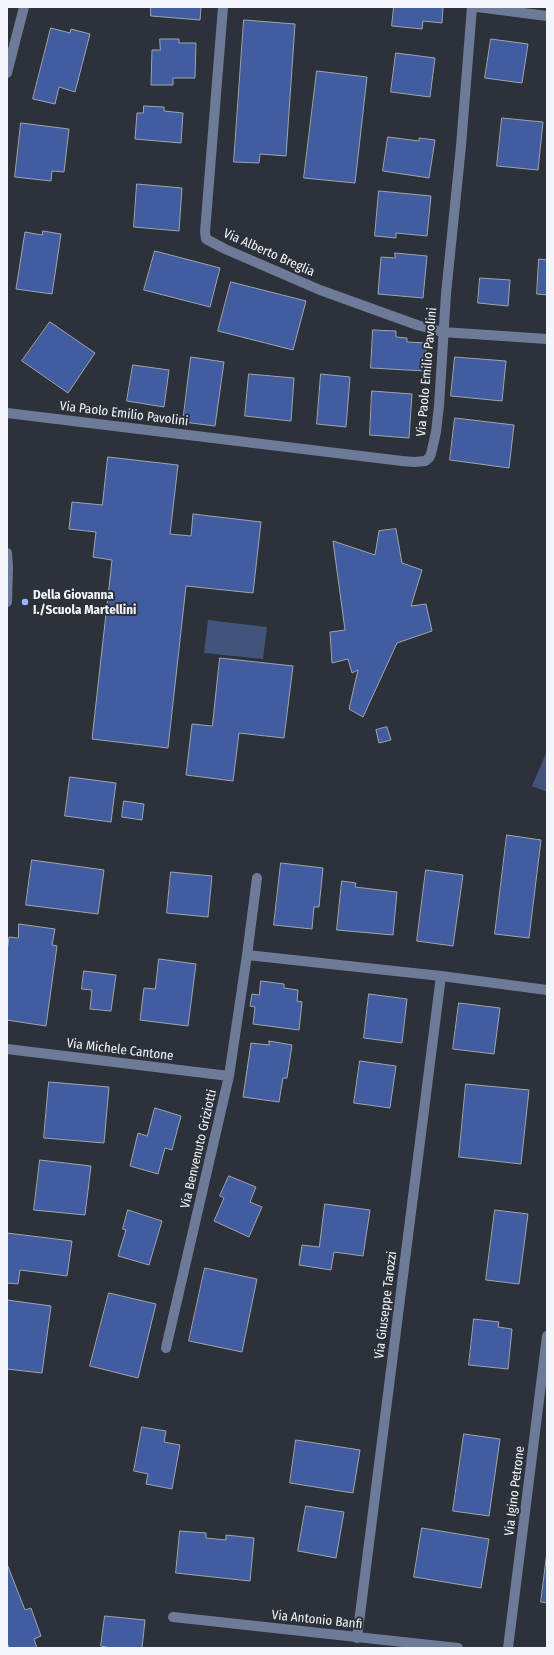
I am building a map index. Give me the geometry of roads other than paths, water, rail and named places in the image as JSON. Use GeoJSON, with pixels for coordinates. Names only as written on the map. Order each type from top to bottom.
{"type":"FeatureCollection","features":[{"type":"Feature","properties":{"kind":"street"},"geometry":{"type":"LineString","coordinates":[[7,73],[24,7]]}},
{"type":"Feature","properties":{"kind":"street","name":"Via Alberto Breglia"},"geometry":{"type":"LineString","coordinates":[[223,7],[205,232],[206,239],[225,249],[320,290],[417,325],[443,332],[547,339]]}},
{"type":"Feature","properties":{"kind":"street","name":"Via Paolo Emilio Pavolini"},"geometry":{"type":"LineString","coordinates":[[7,413],[402,461],[425,461],[431,454],[436,432],[439,406],[443,332],[461,146],[472,7]]}},
{"type":"Feature","properties":{"kind":"street"},"geometry":{"type":"LineString","coordinates":[[477,7],[547,16]]}},
{"type":"Feature","properties":{"kind":"street"},"geometry":{"type":"LineString","coordinates":[[7,553],[7,602]]}},
{"type":"Feature","properties":{"kind":"street","name":"Via Benvenuto Griziotti"},"geometry":{"type":"LineString","coordinates":[[166,1348],[229,1076],[257,878]]}},
{"type":"Feature","properties":{"kind":"street"},"geometry":{"type":"LineString","coordinates":[[247,955],[441,976],[547,990]]}},
{"type":"Feature","properties":{"kind":"street","name":"Via Giuseppe Tarozzi"},"geometry":{"type":"LineString","coordinates":[[357,1638],[441,976]]}},
{"type":"Feature","properties":{"kind":"street","name":"Via Michele Cantone"},"geometry":{"type":"LineString","coordinates":[[7,1049],[229,1076]]}},
{"type":"Feature","properties":{"kind":"street","name":"Via Igino Petrone"},"geometry":{"type":"LineString","coordinates":[[508,1648],[547,1336]]}},
{"type":"Feature","properties":{"kind":"street","name":"Via Antonio Banfi"},"geometry":{"type":"LineString","coordinates":[[173,1617],[458,1648]]}},
{"type":"Feature","properties":{"kind":"place","name":"Della Giovanna I./Scuola Martellini"},"geometry":{"type":"Point","coordinates":[25,602]}}]}
